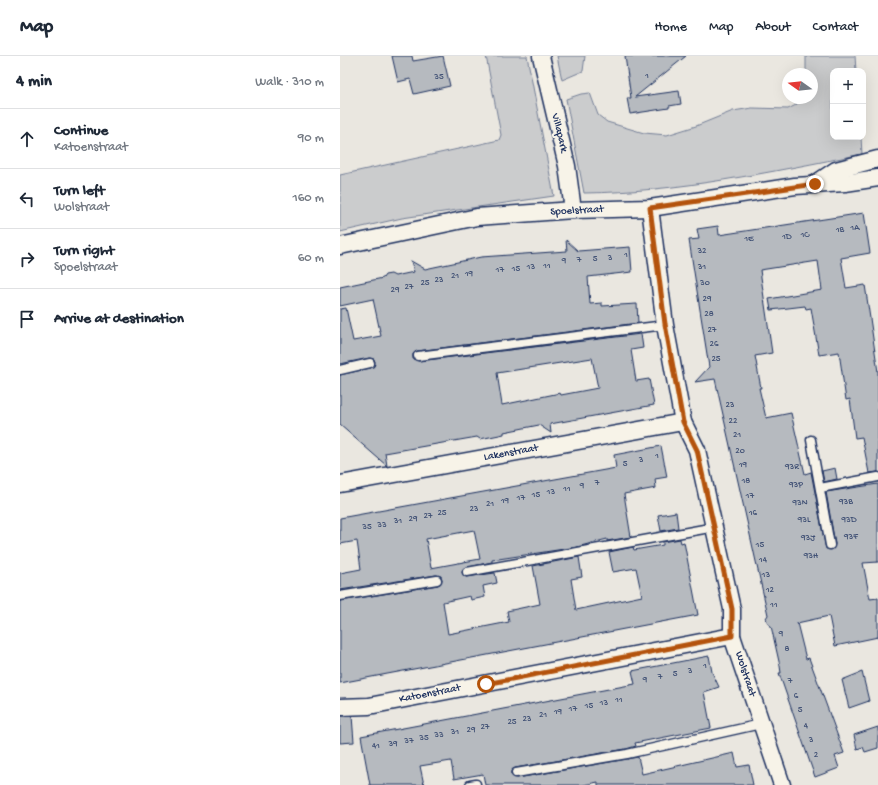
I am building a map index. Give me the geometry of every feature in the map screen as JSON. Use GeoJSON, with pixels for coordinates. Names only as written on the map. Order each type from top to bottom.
{"type":"FeatureCollection","features":[{"type":"Feature","properties":{"kind":"street","name":"Villapark"},"geometry":{"type":"LineString","coordinates":[[541,56],[567,166],[573,210]]}},
{"type":"Feature","properties":{"kind":"street","name":"Spoelstraat"},"geometry":{"type":"LineString","coordinates":[[815,184],[836,170],[878,159]]}},
{"type":"Feature","properties":{"kind":"street","name":"Spoelstraat"},"geometry":{"type":"LineString","coordinates":[[340,246],[477,217],[573,210],[650,208],[815,184],[845,183],[878,178]]}},
{"type":"Feature","properties":{"kind":"street","name":"Wolstraat"},"geometry":{"type":"LineString","coordinates":[[650,208],[665,324],[683,422],[697,450],[715,527],[732,609],[732,636],[782,785]]}},
{"type":"Feature","properties":{"kind":"street","name":"Lakenstraat"},"geometry":{"type":"LineString","coordinates":[[340,484],[683,422]]}},
{"type":"Feature","properties":{"kind":"street","name":"Katoenstraat"},"geometry":{"type":"LineString","coordinates":[[340,706],[369,706],[732,636]]}},
{"type":"Feature","properties":{"kind":"lane"},"geometry":{"type":"LineString","coordinates":[[418,356],[665,324]]}},
{"type":"Feature","properties":{"kind":"lane"},"geometry":{"type":"LineString","coordinates":[[340,370],[370,363]]}},
{"type":"Feature","properties":{"kind":"lane"},"geometry":{"type":"LineString","coordinates":[[811,440],[830,545]]}},
{"type":"Feature","properties":{"kind":"lane"},"geometry":{"type":"LineString","coordinates":[[820,488],[878,477]]}},
{"type":"Feature","properties":{"kind":"lane"},"geometry":{"type":"LineString","coordinates":[[467,572],[715,527]]}},
{"type":"Feature","properties":{"kind":"lane"},"geometry":{"type":"LineString","coordinates":[[340,596],[437,580]]}},
{"type":"Feature","properties":{"kind":"lane"},"geometry":{"type":"LineString","coordinates":[[516,773],[627,754],[761,724]]}},
{"type":"Feature","properties":{"kind":"shaded area"},"geometry":{"type":"Polygon","coordinates":[[[486,56],[527,56],[554,196],[402,218],[340,232],[340,175],[499,140],[501,135],[486,56]]]}},
{"type":"Feature","properties":{"kind":"shaded area"},"geometry":{"type":"Polygon","coordinates":[[[557,56],[585,56],[583,71],[562,80],[557,56]]]}},
{"type":"Feature","properties":{"kind":"shaded area"},"geometry":{"type":"Polygon","coordinates":[[[806,56],[855,56],[856,68],[830,68],[830,140],[861,140],[862,154],[758,174],[689,185],[619,192],[584,193],[566,99],[581,94],[590,93],[598,115],[607,122],[644,133],[667,135],[696,126],[733,111],[752,108],[788,109],[797,104],[818,104],[818,68],[806,68],[806,56]]]}},
{"type":"Feature","properties":{"kind":"building"},"geometry":{"type":"Polygon","coordinates":[[[392,56],[412,56],[413,61],[443,56],[450,86],[414,94],[410,79],[398,82],[392,56]]]}},
{"type":"Feature","properties":{"kind":"building"},"geometry":{"type":"Polygon","coordinates":[[[625,56],[686,56],[635,97],[679,91],[681,104],[669,106],[669,108],[630,114],[627,98],[631,98],[625,56]]]}},
{"type":"Feature","properties":{"kind":"building"},"geometry":{"type":"Polygon","coordinates":[[[864,213],[870,253],[841,258],[846,288],[865,285],[878,372],[878,472],[869,473],[862,437],[855,438],[850,399],[846,400],[839,352],[819,355],[811,308],[806,309],[805,306],[771,310],[769,299],[822,290],[818,261],[760,270],[772,353],[755,356],[761,388],[759,388],[766,418],[791,413],[805,474],[811,472],[826,549],[833,549],[835,544],[826,492],[878,484],[878,562],[863,563],[870,599],[878,598],[878,637],[835,646],[829,616],[797,623],[806,659],[809,658],[844,753],[835,756],[839,768],[815,777],[779,673],[781,673],[780,666],[771,626],[768,624],[766,618],[768,615],[715,379],[695,382],[709,367],[689,240],[699,239],[697,229],[718,226],[719,235],[864,213]]]}},
{"type":"Feature","properties":{"kind":"building"},"geometry":{"type":"Polygon","coordinates":[[[566,240],[578,251],[630,247],[632,272],[588,277],[590,304],[602,303],[602,306],[637,304],[638,323],[417,351],[413,354],[413,359],[419,361],[641,334],[643,348],[631,350],[636,381],[649,379],[654,405],[550,424],[551,433],[539,425],[504,432],[504,434],[480,439],[477,437],[385,453],[387,466],[340,425],[340,375],[371,368],[375,362],[374,359],[369,358],[340,364],[340,309],[346,308],[353,341],[381,336],[373,299],[340,306],[340,287],[383,278],[385,275],[391,274],[395,276],[414,272],[411,261],[425,269],[481,257],[567,251],[566,240]],[[592,358],[497,373],[502,405],[560,393],[561,395],[598,388],[592,358]]]}},
{"type":"Feature","properties":{"kind":"building"},"geometry":{"type":"Polygon","coordinates":[[[661,446],[667,477],[655,479],[656,488],[624,494],[631,537],[607,541],[607,539],[577,547],[492,560],[492,562],[464,568],[462,573],[466,577],[495,573],[497,583],[483,586],[485,597],[471,600],[470,596],[443,602],[448,634],[509,622],[507,611],[540,604],[533,566],[579,557],[582,577],[571,579],[576,610],[642,596],[636,568],[613,572],[609,552],[633,547],[634,550],[663,545],[663,542],[680,539],[681,543],[684,542],[698,615],[340,683],[340,601],[438,585],[442,580],[441,576],[436,575],[340,590],[340,573],[361,569],[357,541],[340,544],[340,518],[616,468],[614,455],[661,446]],[[474,530],[426,539],[431,568],[480,559],[474,530]]]}},
{"type":"Feature","properties":{"kind":"building"},"geometry":{"type":"Polygon","coordinates":[[[835,468],[837,479],[824,482],[822,471],[835,468]]]}},
{"type":"Feature","properties":{"kind":"building"},"geometry":{"type":"Polygon","coordinates":[[[676,512],[678,528],[661,531],[658,515],[676,512]]]}},
{"type":"Feature","properties":{"kind":"building"},"geometry":{"type":"Polygon","coordinates":[[[709,656],[712,672],[719,687],[704,692],[711,728],[635,743],[636,746],[626,749],[515,768],[511,771],[511,774],[517,778],[638,757],[642,774],[734,753],[737,767],[749,765],[753,785],[598,785],[598,782],[583,785],[485,785],[483,774],[454,779],[451,761],[420,766],[424,785],[370,785],[361,736],[635,684],[632,671],[709,656]]]}},
{"type":"Feature","properties":{"kind":"building"},"geometry":{"type":"Polygon","coordinates":[[[862,672],[869,701],[849,708],[842,680],[862,672]]]}},
{"type":"Feature","properties":{"kind":"building"},"geometry":{"type":"Polygon","coordinates":[[[340,716],[352,716],[354,742],[340,743],[340,716]]]}},
{"type":"Feature","properties":{"kind":"building"},"geometry":{"type":"Polygon","coordinates":[[[878,727],[878,748],[865,752],[863,747],[857,749],[854,735],[878,727]]]}},
{"type":"Feature","properties":{"kind":"route"},"geometry":{"type":"LineString","coordinates":[[486,684],[732,636],[732,609],[715,527],[697,450],[683,422],[665,324],[650,208],[815,184]]}}]}
